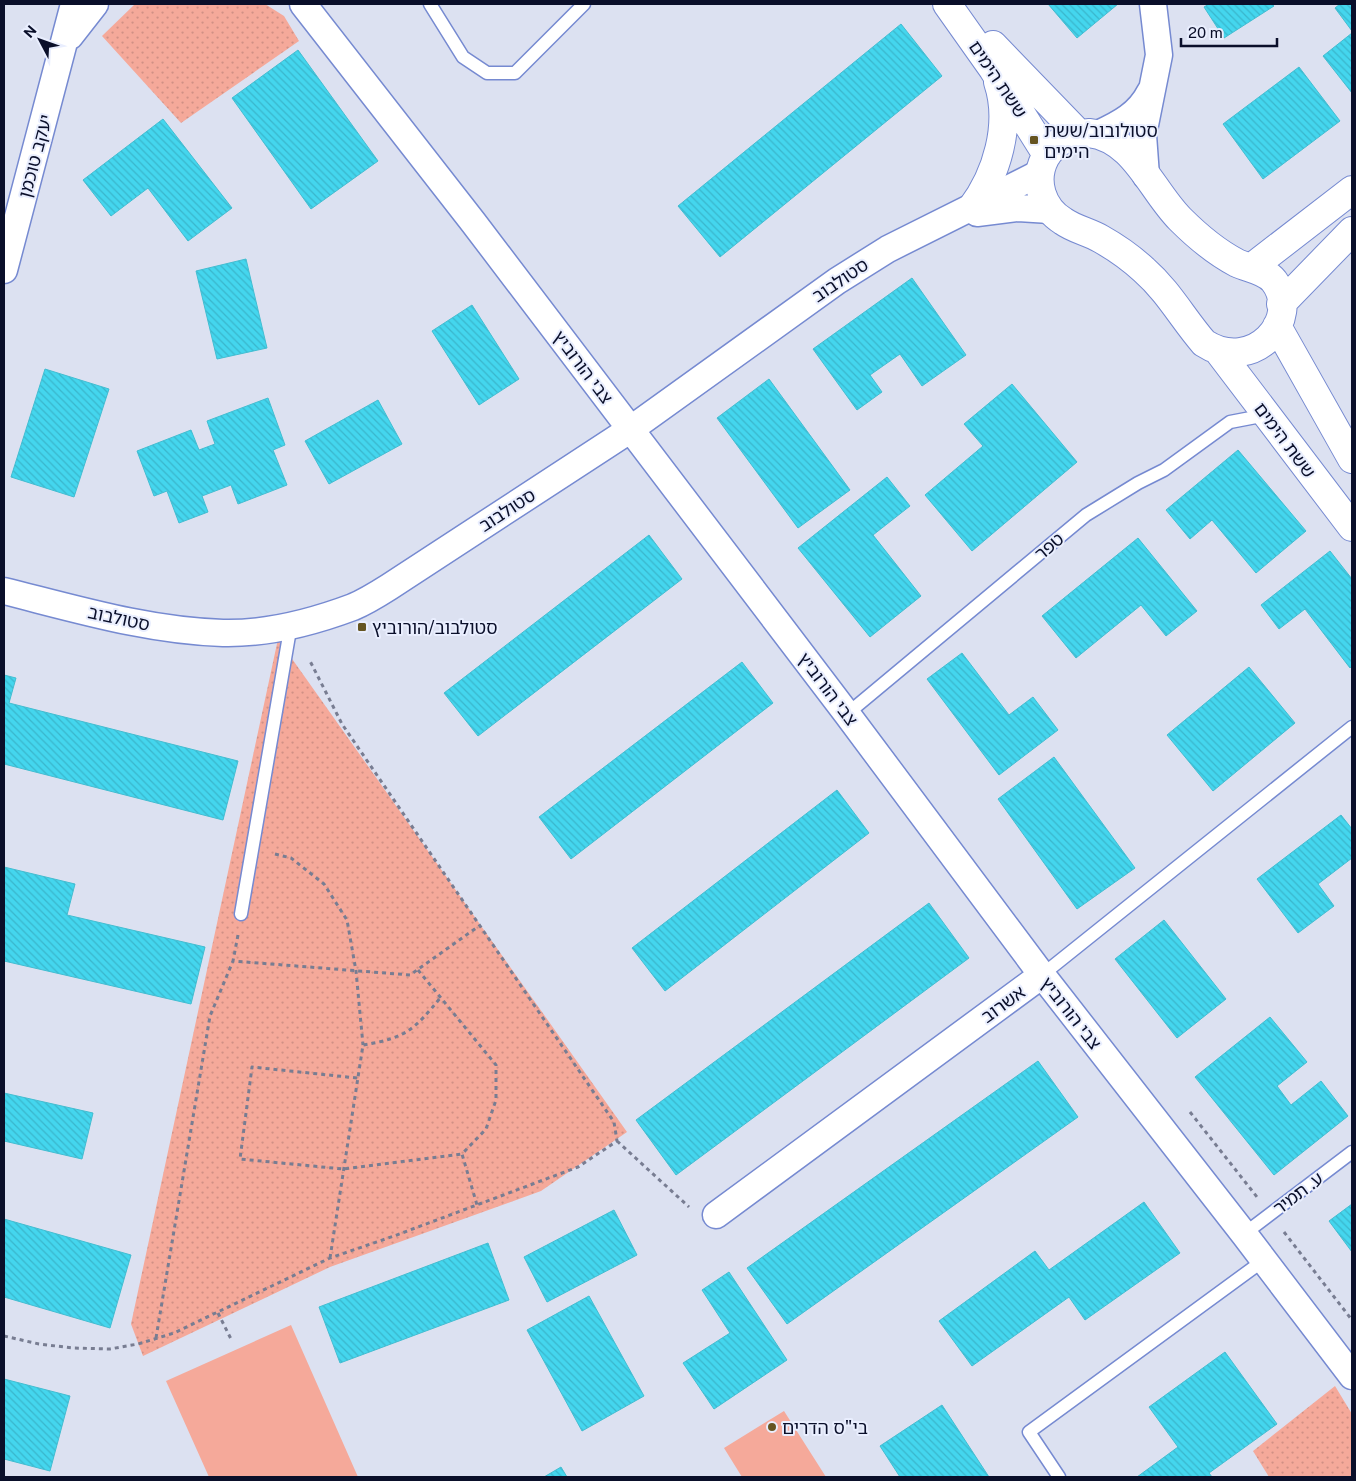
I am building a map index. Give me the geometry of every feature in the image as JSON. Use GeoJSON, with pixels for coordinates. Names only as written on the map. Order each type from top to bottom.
{"type":"FeatureCollection","features":[{"type":"Feature","properties":{"kind":"street","name":"יעקב טוכמן"},"geometry":{"type":"LineString","coordinates":[[5,260],[74,4]]}},
{"type":"Feature","properties":{"kind":"street","name":"יעקב טוכמן"},"geometry":{"type":"LineString","coordinates":[[65,43],[95,4]]}},
{"type":"Feature","properties":{"kind":"street","name":"צבי הורוביץ"},"geometry":{"type":"LineString","coordinates":[[303,4],[631,429],[1042,975],[1352,1376]]}},
{"type":"Feature","properties":{"kind":"street","name":"ששת הימים"},"geometry":{"type":"LineString","coordinates":[[947,4],[993,69],[1044,164]]}},
{"type":"Feature","properties":{"kind":"street","name":"ששת הימים"},"geometry":{"type":"LineString","coordinates":[[954,4],[1089,134],[1124,149],[1164,202],[1195,233],[1230,258],[1263,273],[1275,282],[1279,315]]}},
{"type":"Feature","properties":{"kind":"street"},"geometry":{"type":"LineString","coordinates":[[1146,176],[1143,135],[1159,55],[1153,4]]}},
{"type":"Feature","properties":{"kind":"street"},"geometry":{"type":"LineString","coordinates":[[964,212],[990,178],[1003,125],[1002,103],[993,69]]}},
{"type":"Feature","properties":{"kind":"street"},"geometry":{"type":"LineString","coordinates":[[1050,210],[1041,193],[1044,164],[1061,141],[1122,123],[1134,114],[1147,99],[1155,82]]}},
{"type":"Feature","properties":{"kind":"street","name":"סטולבוב"},"geometry":{"type":"LineString","coordinates":[[4,591],[125,620],[177,629],[224,633],[299,623],[354,607],[390,587],[631,429],[837,282],[888,249],[923,230],[964,212],[1044,164]]}},
{"type":"Feature","properties":{"kind":"street"},"geometry":{"type":"LineString","coordinates":[[1251,268],[1352,190]]}},
{"type":"Feature","properties":{"kind":"street","name":"סטולבוב"},"geometry":{"type":"LineString","coordinates":[[964,212],[1003,209],[1050,210]]}},
{"type":"Feature","properties":{"kind":"street","name":"ששת הימים"},"geometry":{"type":"LineString","coordinates":[[1050,210],[1065,223],[1084,230],[1116,248],[1144,270],[1170,296],[1204,343],[1219,352],[1352,527]]}},
{"type":"Feature","properties":{"kind":"street"},"geometry":{"type":"LineString","coordinates":[[1219,352],[1234,354],[1249,351],[1268,339],[1279,315],[1352,231]]}},
{"type":"Feature","properties":{"kind":"street"},"geometry":{"type":"LineString","coordinates":[[1279,315],[1352,459]]}},
{"type":"Feature","properties":{"kind":"street","name":"אשרוב"},"geometry":{"type":"LineString","coordinates":[[716,1215],[1042,975]]}},
{"type":"Feature","properties":{"kind":"lane"},"geometry":{"type":"LineString","coordinates":[[430,4],[463,57],[486,73],[515,73],[584,4]]}},
{"type":"Feature","properties":{"kind":"lane","name":"טפר"},"geometry":{"type":"LineString","coordinates":[[847,714],[1086,514],[1164,470],[1230,422],[1256,417],[1272,421]]}},
{"type":"Feature","properties":{"kind":"lane"},"geometry":{"type":"LineString","coordinates":[[242,914],[253,848],[299,623]]}},
{"type":"Feature","properties":{"kind":"lane","name":"אשרוב"},"geometry":{"type":"LineString","coordinates":[[1042,975],[1352,728]]}},
{"type":"Feature","properties":{"kind":"lane","name":"ע. תמיר"},"geometry":{"type":"LineString","coordinates":[[1244,1234],[1352,1152]]}},
{"type":"Feature","properties":{"kind":"lane"},"geometry":{"type":"LineString","coordinates":[[1059,1477],[1029,1432],[1264,1260]]}},
{"type":"Feature","properties":{"kind":"path"},"geometry":{"type":"LineString","coordinates":[[299,623],[309,660],[342,724],[614,1122],[617,1141],[689,1207],[716,1215]]}},
{"type":"Feature","properties":{"kind":"path"},"geometry":{"type":"LineString","coordinates":[[253,848],[291,858],[324,884],[347,920],[356,971],[363,1045],[330,1258]]}},
{"type":"Feature","properties":{"kind":"path"},"geometry":{"type":"LineString","coordinates":[[156,1338],[210,1016],[233,961],[242,914]]}},
{"type":"Feature","properties":{"kind":"path"},"geometry":{"type":"LineString","coordinates":[[233,961],[410,975],[479,926]]}},
{"type":"Feature","properties":{"kind":"path"},"geometry":{"type":"LineString","coordinates":[[358,1078],[252,1067],[240,1159],[344,1169],[462,1154],[486,1129],[496,1100],[496,1065],[417,970]]}},
{"type":"Feature","properties":{"kind":"path"},"geometry":{"type":"LineString","coordinates":[[363,1045],[391,1040],[418,1025],[441,997]]}},
{"type":"Feature","properties":{"kind":"path"},"geometry":{"type":"LineString","coordinates":[[4,1336],[40,1344],[73,1348],[110,1349],[174,1333],[330,1258],[578,1167],[617,1141]]}},
{"type":"Feature","properties":{"kind":"path"},"geometry":{"type":"LineString","coordinates":[[462,1154],[476,1205]]}},
{"type":"Feature","properties":{"kind":"path"},"geometry":{"type":"LineString","coordinates":[[218,1312],[232,1342]]}},
{"type":"Feature","properties":{"kind":"shaded area"},"geometry":{"type":"Polygon","coordinates":[[[135,4],[265,4],[284,16],[299,41],[181,123],[102,36],[135,4]]]}},
{"type":"Feature","properties":{"kind":"shaded area"},"geometry":{"type":"Polygon","coordinates":[[[278,639],[627,1132],[541,1191],[330,1267],[143,1356],[131,1324],[278,639]]]}},
{"type":"Feature","properties":{"kind":"shaded area"},"geometry":{"type":"Polygon","coordinates":[[[291,1325],[358,1477],[209,1477],[166,1381],[291,1325]]]}},
{"type":"Feature","properties":{"kind":"shaded area"},"geometry":{"type":"Polygon","coordinates":[[[1335,1386],[1352,1414],[1352,1477],[1269,1477],[1253,1451],[1335,1386]]]}},
{"type":"Feature","properties":{"kind":"shaded area"},"geometry":{"type":"Polygon","coordinates":[[[784,1411],[826,1477],[742,1477],[724,1448],[784,1411]]]}},
{"type":"Feature","properties":{"kind":"building"},"geometry":{"type":"Polygon","coordinates":[[[1048,4],[1118,4],[1077,38],[1048,4]]]}},
{"type":"Feature","properties":{"kind":"building"},"geometry":{"type":"Polygon","coordinates":[[[1209,4],[1272,4],[1274,6],[1224,38],[1204,7],[1209,4]]]}},
{"type":"Feature","properties":{"kind":"building"},"geometry":{"type":"Polygon","coordinates":[[[1340,4],[1352,4],[1352,31],[1335,8],[1340,4]]]}},
{"type":"Feature","properties":{"kind":"building"},"geometry":{"type":"Polygon","coordinates":[[[901,24],[942,76],[720,257],[678,206],[901,24]]]}},
{"type":"Feature","properties":{"kind":"building"},"geometry":{"type":"Polygon","coordinates":[[[1352,33],[1352,93],[1323,56],[1352,33]]]}},
{"type":"Feature","properties":{"kind":"building"},"geometry":{"type":"Polygon","coordinates":[[[298,50],[378,161],[311,209],[232,98],[298,50]]]}},
{"type":"Feature","properties":{"kind":"building"},"geometry":{"type":"Polygon","coordinates":[[[1299,67],[1340,121],[1263,179],[1223,124],[1299,67]]]}},
{"type":"Feature","properties":{"kind":"building"},"geometry":{"type":"Polygon","coordinates":[[[163,119],[232,208],[188,241],[148,188],[111,216],[83,180],[163,119]]]}},
{"type":"Feature","properties":{"kind":"building"},"geometry":{"type":"Polygon","coordinates":[[[246,259],[267,348],[217,359],[196,271],[246,259]]]}},
{"type":"Feature","properties":{"kind":"building"},"geometry":{"type":"Polygon","coordinates":[[[912,278],[966,355],[922,386],[900,354],[870,375],[882,392],[857,410],[813,349],[912,278]]]}},
{"type":"Feature","properties":{"kind":"building"},"geometry":{"type":"Polygon","coordinates":[[[472,305],[519,379],[479,405],[432,331],[472,305]]]}},
{"type":"Feature","properties":{"kind":"building"},"geometry":{"type":"Polygon","coordinates":[[[45,369],[109,389],[74,497],[11,477],[45,369]]]}},
{"type":"Feature","properties":{"kind":"building"},"geometry":{"type":"Polygon","coordinates":[[[769,379],[850,490],[798,528],[717,418],[769,379]]]}},
{"type":"Feature","properties":{"kind":"building"},"geometry":{"type":"Polygon","coordinates":[[[1012,384],[1077,462],[972,551],[925,495],[983,446],[964,424],[1012,384]]]}},
{"type":"Feature","properties":{"kind":"building"},"geometry":{"type":"Polygon","coordinates":[[[268,398],[285,445],[273,450],[287,485],[238,504],[231,485],[202,496],[208,512],[179,523],[167,491],[154,496],[137,451],[191,430],[199,450],[215,444],[207,421],[268,398]]]}},
{"type":"Feature","properties":{"kind":"building"},"geometry":{"type":"Polygon","coordinates":[[[378,400],[402,444],[329,484],[305,441],[378,400]]]}},
{"type":"Feature","properties":{"kind":"building"},"geometry":{"type":"Polygon","coordinates":[[[1238,450],[1306,531],[1256,573],[1212,520],[1190,539],[1166,510],[1238,450]]]}},
{"type":"Feature","properties":{"kind":"building"},"geometry":{"type":"Polygon","coordinates":[[[887,477],[910,506],[873,535],[921,596],[870,637],[798,548],[887,477]]]}},
{"type":"Feature","properties":{"kind":"building"},"geometry":{"type":"Polygon","coordinates":[[[649,535],[682,579],[478,736],[444,693],[649,535]]]}},
{"type":"Feature","properties":{"kind":"building"},"geometry":{"type":"Polygon","coordinates":[[[1138,538],[1197,611],[1166,636],[1141,605],[1076,658],[1042,616],[1138,538]]]}},
{"type":"Feature","properties":{"kind":"building"},"geometry":{"type":"Polygon","coordinates":[[[1330,551],[1352,579],[1352,666],[1350,668],[1305,609],[1279,629],[1261,605],[1330,551]]]}},
{"type":"Feature","properties":{"kind":"building"},"geometry":{"type":"Polygon","coordinates":[[[962,653],[1009,715],[1033,697],[1058,730],[999,775],[927,679],[962,653]]]}},
{"type":"Feature","properties":{"kind":"building"},"geometry":{"type":"Polygon","coordinates":[[[742,662],[773,703],[571,859],[539,817],[742,662]]]}},
{"type":"Feature","properties":{"kind":"building"},"geometry":{"type":"Polygon","coordinates":[[[1249,667],[1295,723],[1213,791],[1167,735],[1249,667]]]}},
{"type":"Feature","properties":{"kind":"building"},"geometry":{"type":"Polygon","coordinates":[[[4,675],[16,678],[9,703],[238,761],[223,820],[4,764],[4,675]]]}},
{"type":"Feature","properties":{"kind":"building"},"geometry":{"type":"Polygon","coordinates":[[[1054,757],[1135,868],[1077,909],[998,799],[1054,757]]]}},
{"type":"Feature","properties":{"kind":"building"},"geometry":{"type":"Polygon","coordinates":[[[837,790],[869,833],[665,991],[632,948],[837,790]]]}},
{"type":"Feature","properties":{"kind":"building"},"geometry":{"type":"Polygon","coordinates":[[[1341,815],[1352,829],[1352,858],[1318,884],[1334,906],[1298,933],[1257,879],[1341,815]]]}},
{"type":"Feature","properties":{"kind":"building"},"geometry":{"type":"Polygon","coordinates":[[[4,867],[75,884],[67,915],[205,947],[191,1004],[4,961],[4,867]]]}},
{"type":"Feature","properties":{"kind":"building"},"geometry":{"type":"Polygon","coordinates":[[[929,903],[969,958],[676,1175],[636,1120],[929,903]]]}},
{"type":"Feature","properties":{"kind":"building"},"geometry":{"type":"Polygon","coordinates":[[[1164,920],[1226,999],[1177,1038],[1115,959],[1164,920]]]}},
{"type":"Feature","properties":{"kind":"building"},"geometry":{"type":"Polygon","coordinates":[[[1270,1017],[1307,1062],[1277,1086],[1291,1105],[1321,1081],[1348,1116],[1274,1175],[1195,1077],[1270,1017]]]}},
{"type":"Feature","properties":{"kind":"building"},"geometry":{"type":"Polygon","coordinates":[[[1038,1061],[1078,1117],[787,1324],[747,1268],[1038,1061]]]}},
{"type":"Feature","properties":{"kind":"building"},"geometry":{"type":"Polygon","coordinates":[[[4,1093],[93,1113],[82,1159],[4,1141],[4,1093]]]}},
{"type":"Feature","properties":{"kind":"building"},"geometry":{"type":"Polygon","coordinates":[[[1144,1202],[1180,1253],[1085,1320],[1069,1297],[972,1366],[939,1321],[1035,1251],[1049,1270],[1144,1202]]]}},
{"type":"Feature","properties":{"kind":"building"},"geometry":{"type":"Polygon","coordinates":[[[1352,1204],[1352,1252],[1329,1221],[1352,1204]]]}},
{"type":"Feature","properties":{"kind":"building"},"geometry":{"type":"Polygon","coordinates":[[[614,1210],[637,1255],[547,1302],[524,1257],[614,1210]]]}},
{"type":"Feature","properties":{"kind":"building"},"geometry":{"type":"Polygon","coordinates":[[[4,1219],[131,1255],[110,1328],[4,1297],[4,1219]]]}},
{"type":"Feature","properties":{"kind":"building"},"geometry":{"type":"Polygon","coordinates":[[[488,1243],[509,1300],[340,1363],[319,1307],[488,1243]]]}},
{"type":"Feature","properties":{"kind":"building"},"geometry":{"type":"Polygon","coordinates":[[[729,1272],[787,1360],[714,1409],[683,1363],[730,1333],[702,1290],[729,1272]]]}},
{"type":"Feature","properties":{"kind":"building"},"geometry":{"type":"Polygon","coordinates":[[[589,1296],[644,1396],[582,1431],[527,1330],[589,1296]]]}},
{"type":"Feature","properties":{"kind":"building"},"geometry":{"type":"Polygon","coordinates":[[[1225,1352],[1277,1424],[1209,1473],[1212,1477],[1137,1477],[1178,1447],[1149,1407],[1225,1352]]]}},
{"type":"Feature","properties":{"kind":"building"},"geometry":{"type":"Polygon","coordinates":[[[4,1379],[70,1396],[50,1471],[4,1459],[4,1379]]]}},
{"type":"Feature","properties":{"kind":"building"},"geometry":{"type":"Polygon","coordinates":[[[942,1405],[989,1477],[900,1477],[880,1446],[942,1405]]]}},
{"type":"Feature","properties":{"kind":"building"},"geometry":{"type":"Polygon","coordinates":[[[561,1467],[567,1477],[544,1477],[561,1467]]]}},
{"type":"Feature","properties":{"kind":"place","name":"סטולובוב/ששת הימים"},"geometry":{"type":"Point","coordinates":[1034,140]}},
{"type":"Feature","properties":{"kind":"place","name":"סטולבוב/הורוביץ"},"geometry":{"type":"Point","coordinates":[362,627]}},
{"type":"Feature","properties":{"kind":"place","name":"בי\"ס הדרים"},"geometry":{"type":"Point","coordinates":[772,1427]}}]}
